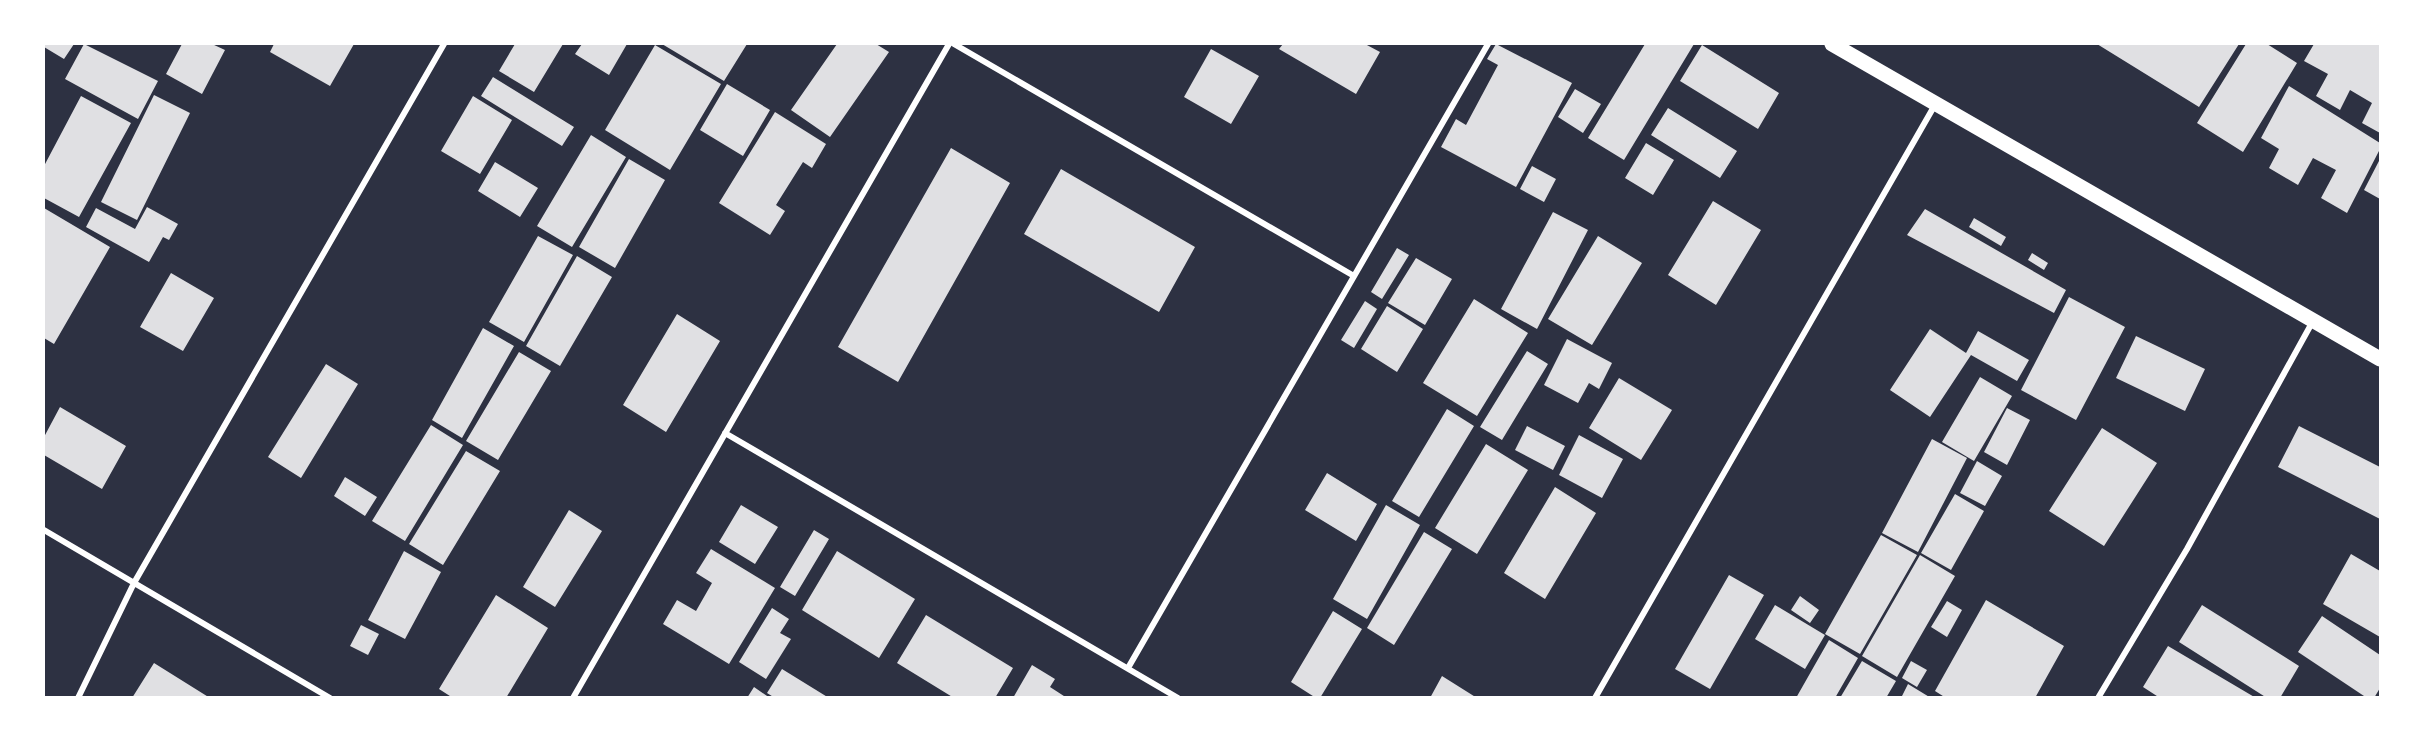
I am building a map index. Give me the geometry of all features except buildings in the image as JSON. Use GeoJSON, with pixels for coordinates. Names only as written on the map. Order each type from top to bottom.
{"type":"FeatureCollection","features":[{"type":"Feature","properties":{"kind":"main road"},"geometry":{"type":"LineString","coordinates":[[1832,44],[2380,359]]}},
{"type":"Feature","properties":{"kind":"street"},"geometry":{"type":"LineString","coordinates":[[78,698],[134,583],[444,44]]}},
{"type":"Feature","properties":{"kind":"street"},"geometry":{"type":"LineString","coordinates":[[573,698],[949,44]]}},
{"type":"Feature","properties":{"kind":"street"},"geometry":{"type":"LineString","coordinates":[[954,44],[1354,276]]}},
{"type":"Feature","properties":{"kind":"street"},"geometry":{"type":"LineString","coordinates":[[1128,668],[1488,44]]}},
{"type":"Feature","properties":{"kind":"street"},"geometry":{"type":"LineString","coordinates":[[1595,698],[1937,103]]}},
{"type":"Feature","properties":{"kind":"street"},"geometry":{"type":"LineString","coordinates":[[2098,698],[2187,549],[2314,321]]}},
{"type":"Feature","properties":{"kind":"street"},"geometry":{"type":"LineString","coordinates":[[725,433],[1178,698]]}},
{"type":"Feature","properties":{"kind":"street"},"geometry":{"type":"LineString","coordinates":[[44,530],[330,698]]}}]}
